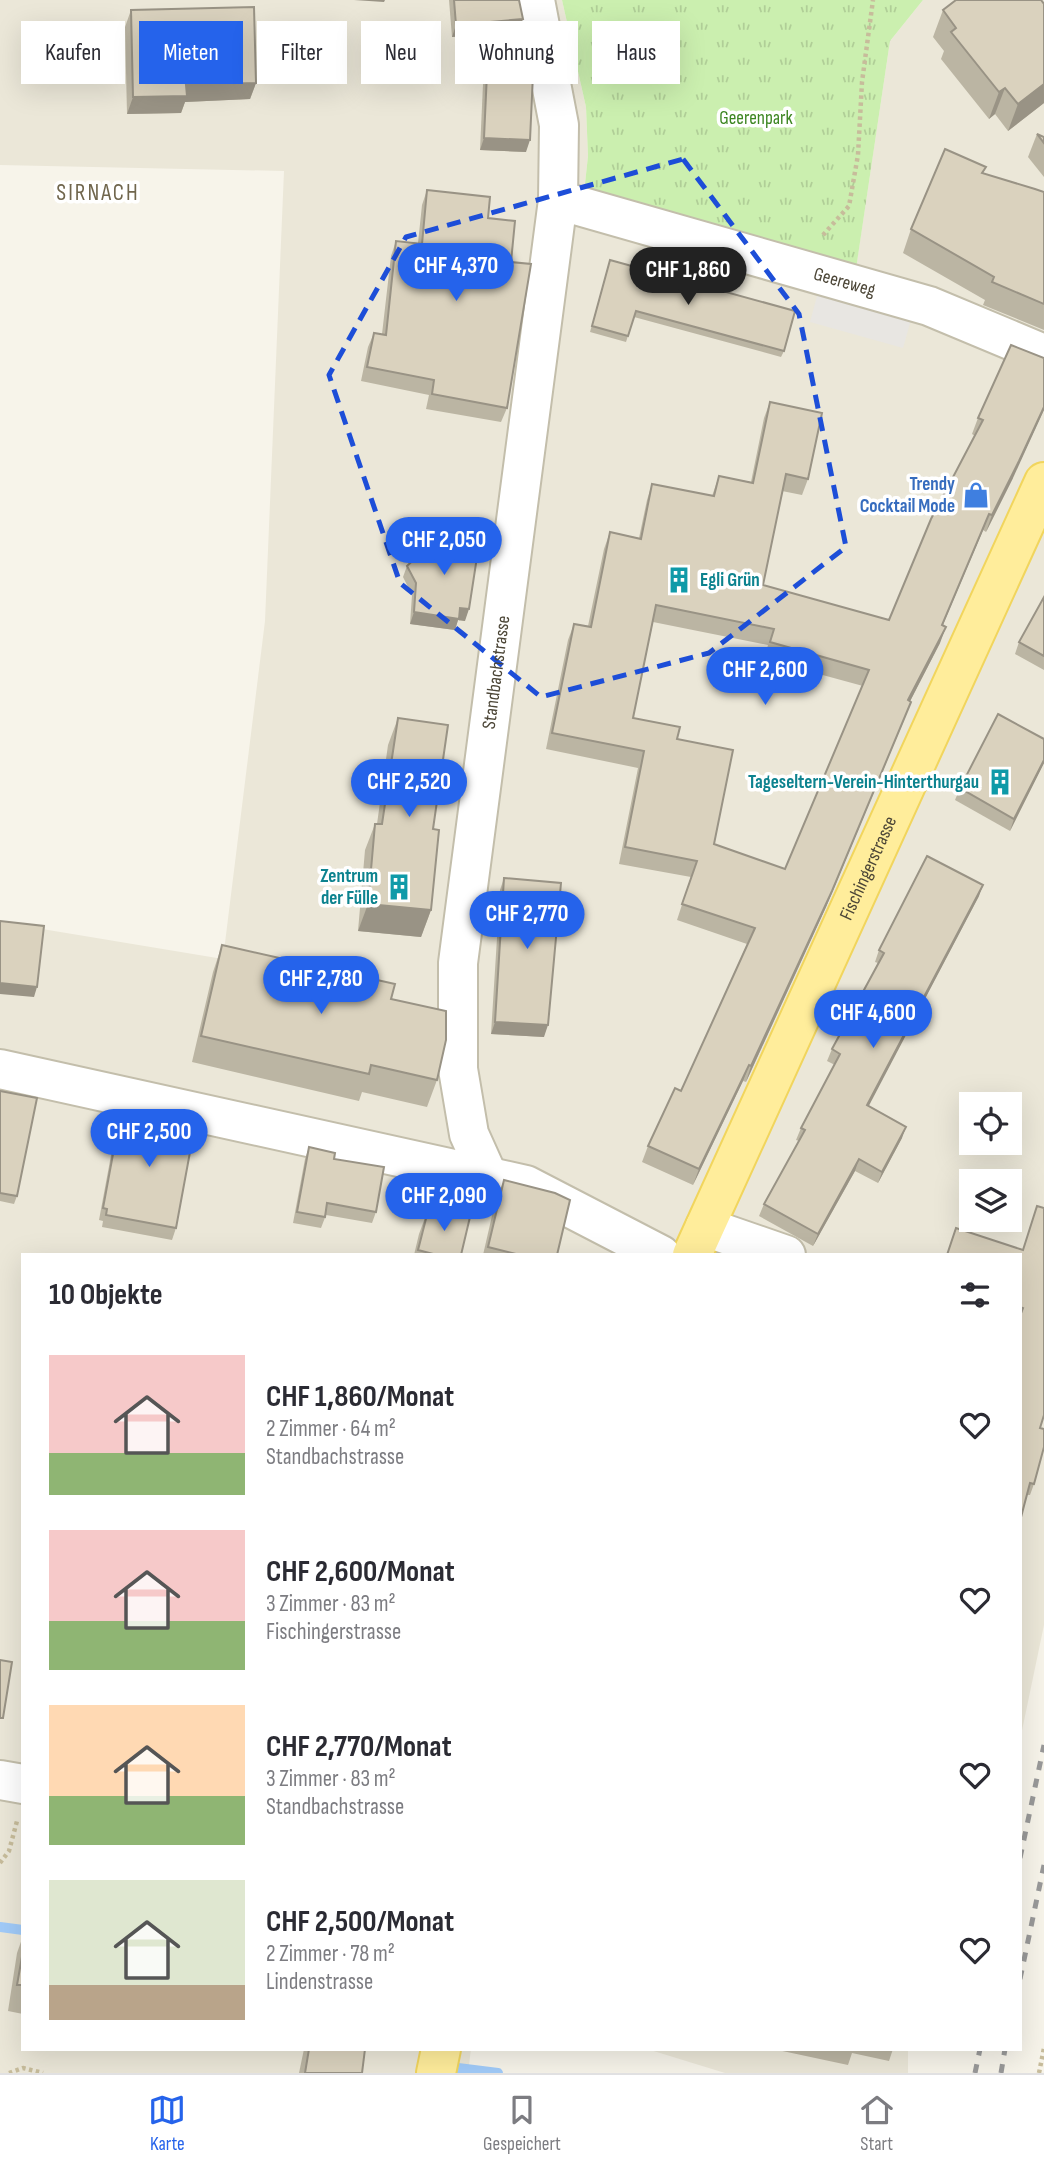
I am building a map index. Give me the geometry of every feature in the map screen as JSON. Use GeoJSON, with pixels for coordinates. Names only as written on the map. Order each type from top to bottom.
{"type":"FeatureCollection","features":[{"type":"Feature","properties":{"kind":"main road","name":"Fischingerstrasse"},"geometry":{"type":"LineString","coordinates":[[698,1241],[1044,482]]}},
{"type":"Feature","properties":{"kind":"main road"},"geometry":{"type":"LineString","coordinates":[[436,2073],[441,2051]]}},
{"type":"Feature","properties":{"kind":"street","name":"Standbachstrasse"},"geometry":{"type":"LineString","coordinates":[[487,1174],[468,1134],[458,1069],[458,963],[558,200],[559,125],[535,0]]}},
{"type":"Feature","properties":{"kind":"street","name":"Geereweg"},"geometry":{"type":"LineString","coordinates":[[558,200],[929,306],[1044,354]]}},
{"type":"Feature","properties":{"kind":"street"},"geometry":{"type":"LineString","coordinates":[[0,1069],[487,1174],[526,1185],[657,1253]]}},
{"type":"Feature","properties":{"kind":"street"},"geometry":{"type":"LineString","coordinates":[[698,1241],[773,1253]]}},
{"type":"Feature","properties":{"kind":"street"},"geometry":{"type":"LineString","coordinates":[[0,1780],[20,1801]]}},
{"type":"Feature","properties":{"kind":"path"},"geometry":{"type":"LineString","coordinates":[[822,236],[849,206],[858,155],[862,82],[873,0]]}},
{"type":"Feature","properties":{"kind":"path"},"geometry":{"type":"LineString","coordinates":[[0,1863],[9,1850],[20,1801]]}},
{"type":"Feature","properties":{"kind":"path"},"geometry":{"type":"LineString","coordinates":[[1039,2073],[1044,2048]]}},
{"type":"Feature","properties":{"kind":"path"},"geometry":{"type":"LineString","coordinates":[[9,2073],[23,2068],[43,2073]]}},
{"type":"Feature","properties":{"kind":"highlighted area"},"geometry":{"type":"Polygon","coordinates":[[[683,159],[799,314],[846,547],[709,653],[541,697],[400,583],[329,375],[406,237],[683,159]]]}},
{"type":"Feature","properties":{"kind":"shaded area"},"geometry":{"type":"Polygon","coordinates":[[[0,0],[562,0],[567,21],[455,21],[455,84],[578,84],[578,71],[586,107],[588,156],[584,193],[856,268],[890,41],[923,0],[1044,0],[1044,1625],[1022,1730],[1022,1253],[21,1253],[21,2051],[471,2051],[468,2073],[0,2073],[0,922],[223,959],[265,621],[284,171],[0,165],[0,0]]]}},
{"type":"Feature","properties":{"kind":"shaded area"},"geometry":{"type":"Polygon","coordinates":[[[819,289],[912,316],[903,348],[810,322],[819,289]]]}},
{"type":"Feature","properties":{"kind":"shaded area"},"geometry":{"type":"Polygon","coordinates":[[[654,2051],[908,2051],[908,2073],[725,2073],[654,2051]]]}},
{"type":"Feature","properties":{"kind":"green space","name":"Geerenpark"},"geometry":{"type":"Polygon","coordinates":[[[562,0],[923,0],[890,41],[856,269],[584,193],[588,156],[586,107],[578,71],[578,21],[567,21],[562,0]]]}},
{"type":"Feature","properties":{"kind":"building"},"geometry":{"type":"Polygon","coordinates":[[[454,0],[519,0],[523,19],[501,21],[456,21],[454,0]]]}},
{"type":"Feature","properties":{"kind":"building"},"geometry":{"type":"Polygon","coordinates":[[[956,0],[1041,0],[1044,4],[1044,84],[1018,104],[1005,88],[999,92],[951,32],[956,28],[943,10],[956,0]]]}},
{"type":"Feature","properties":{"kind":"building"},"geometry":{"type":"Polygon","coordinates":[[[254,7],[256,83],[243,83],[243,21],[139,21],[139,84],[221,84],[186,85],[187,96],[133,97],[131,10],[254,7]]]}},
{"type":"Feature","properties":{"kind":"building"},"geometry":{"type":"Polygon","coordinates":[[[486,84],[533,84],[530,140],[484,138],[486,84]]]}},
{"type":"Feature","properties":{"kind":"building"},"geometry":{"type":"Polygon","coordinates":[[[945,149],[986,167],[982,173],[1044,192],[1044,304],[992,282],[994,277],[911,229],[945,149]]]}},
{"type":"Feature","properties":{"kind":"building"},"geometry":{"type":"Polygon","coordinates":[[[427,190],[490,197],[488,218],[515,221],[511,262],[531,264],[507,408],[432,394],[434,380],[367,367],[374,333],[386,335],[396,241],[422,244],[427,190]]]}},
{"type":"Feature","properties":{"kind":"building"},"geometry":{"type":"Polygon","coordinates":[[[610,260],[795,311],[784,351],[636,311],[628,336],[592,326],[610,260]]]}},
{"type":"Feature","properties":{"kind":"building"},"geometry":{"type":"Polygon","coordinates":[[[1011,345],[1044,358],[1044,407],[992,515],[989,514],[942,625],[946,627],[908,700],[911,702],[832,891],[751,1066],[749,1065],[699,1169],[648,1146],[675,1088],[681,1091],[755,928],[682,904],[697,861],[625,847],[644,751],[552,733],[574,624],[591,627],[610,532],[641,539],[652,484],[714,496],[719,476],[753,483],[770,402],[822,413],[808,479],[786,474],[763,585],[889,620],[931,519],[983,420],[978,418],[1011,345]],[[656,605],[633,718],[680,727],[677,739],[733,750],[714,844],[785,869],[869,670],[770,642],[774,629],[656,605]]]}},
{"type":"Feature","properties":{"kind":"building"},"geometry":{"type":"Polygon","coordinates":[[[423,536],[479,544],[469,609],[460,608],[459,619],[414,612],[416,583],[407,566],[421,553],[423,536]]]}},
{"type":"Feature","properties":{"kind":"building"},"geometry":{"type":"Polygon","coordinates":[[[1044,597],[1044,656],[1019,642],[1044,597]]]}},
{"type":"Feature","properties":{"kind":"building","name":"Tageseltern-Verein-Hinterthurgau"},"geometry":{"type":"Polygon","coordinates":[[[998,714],[1044,739],[1044,760],[1014,819],[960,788],[998,714]]]}},
{"type":"Feature","properties":{"kind":"building"},"geometry":{"type":"Polygon","coordinates":[[[398,718],[448,725],[433,829],[439,830],[431,910],[368,904],[375,824],[382,824],[398,718]]]}},
{"type":"Feature","properties":{"kind":"building"},"geometry":{"type":"Polygon","coordinates":[[[927,856],[983,885],[867,1105],[906,1127],[882,1172],[859,1159],[818,1234],[764,1204],[805,1130],[801,1128],[840,1054],[832,1049],[884,953],[879,950],[927,856]]]}},
{"type":"Feature","properties":{"kind":"building"},"geometry":{"type":"Polygon","coordinates":[[[504,878],[561,883],[548,1025],[495,1022],[504,878]]]}},
{"type":"Feature","properties":{"kind":"building"},"geometry":{"type":"Polygon","coordinates":[[[0,921],[44,926],[37,987],[0,983],[0,921]]]}},
{"type":"Feature","properties":{"kind":"building"},"geometry":{"type":"Polygon","coordinates":[[[222,945],[395,984],[391,999],[446,1011],[446,1040],[437,1080],[371,1065],[369,1074],[201,1036],[222,945]]]}},
{"type":"Feature","properties":{"kind":"building"},"geometry":{"type":"Polygon","coordinates":[[[0,1091],[37,1098],[17,1196],[0,1193],[0,1091]]]}},
{"type":"Feature","properties":{"kind":"building"},"geometry":{"type":"Polygon","coordinates":[[[121,1111],[195,1125],[176,1228],[106,1215],[107,1209],[103,1208],[121,1111]]]}},
{"type":"Feature","properties":{"kind":"building"},"geometry":{"type":"Polygon","coordinates":[[[309,1147],[335,1153],[334,1159],[384,1167],[376,1212],[327,1203],[325,1217],[297,1212],[309,1147]]]}},
{"type":"Feature","properties":{"kind":"building"},"geometry":{"type":"Polygon","coordinates":[[[504,1180],[555,1193],[570,1200],[557,1253],[512,1253],[488,1247],[504,1180]]]}},
{"type":"Feature","properties":{"kind":"building"},"geometry":{"type":"Polygon","coordinates":[[[1037,1206],[1044,1208],[1044,1415],[1040,1428],[1044,1429],[1044,1447],[1034,1484],[1030,1483],[1022,1513],[1022,1253],[948,1253],[956,1228],[959,1232],[968,1232],[1023,1250],[1037,1206]]]}},
{"type":"Feature","properties":{"kind":"building"},"geometry":{"type":"Polygon","coordinates":[[[429,1207],[470,1217],[461,1253],[429,1253],[418,1250],[429,1207]]]}},
{"type":"Feature","properties":{"kind":"building"},"geometry":{"type":"Polygon","coordinates":[[[0,1660],[12,1662],[3,1718],[0,1718],[0,1660]]]}},
{"type":"Feature","properties":{"kind":"building"},"geometry":{"type":"Polygon","coordinates":[[[21,1962],[21,1985],[17,1985],[21,1962]]]}},
{"type":"Feature","properties":{"kind":"building"},"geometry":{"type":"Polygon","coordinates":[[[309,2051],[365,2051],[362,2073],[305,2073],[309,2051]]]}},
{"type":"Feature","properties":{"kind":"waterway"},"geometry":{"type":"LineString","coordinates":[[0,1927],[21,1930]]}},
{"type":"Feature","properties":{"kind":"waterway"},"geometry":{"type":"LineString","coordinates":[[458,2068],[498,2073]]}},
{"type":"Feature","properties":{"kind":"railway"},"geometry":{"type":"LineString","coordinates":[[1022,1849],[1044,1745]]}},
{"type":"Feature","properties":{"kind":"railway"},"geometry":{"type":"LineString","coordinates":[[1022,1970],[1044,1865]]}},
{"type":"Feature","properties":{"kind":"railway"},"geometry":{"type":"LineString","coordinates":[[975,2073],[980,2051]]}},
{"type":"Feature","properties":{"kind":"railway"},"geometry":{"type":"LineString","coordinates":[[1001,2073],[1005,2051]]}},
{"type":"Feature","properties":{"kind":"place","name":"Trendy Cocktail Mode"},"geometry":{"type":"Point","coordinates":[976,495]}},
{"type":"Feature","properties":{"kind":"place","name":"Egli Grün"},"geometry":{"type":"Point","coordinates":[679,580]}},
{"type":"Feature","properties":{"kind":"place","name":"Tageseltern-Verein-Hinterthurgau"},"geometry":{"type":"Point","coordinates":[1000,782]}},
{"type":"Feature","properties":{"kind":"place","name":"Zentrum der Fülle"},"geometry":{"type":"Point","coordinates":[399,887]}},
{"type":"Feature","properties":{"kind":"district","name":"SIRNACH"},"geometry":{"type":"Point","coordinates":[98,193]}}]}
